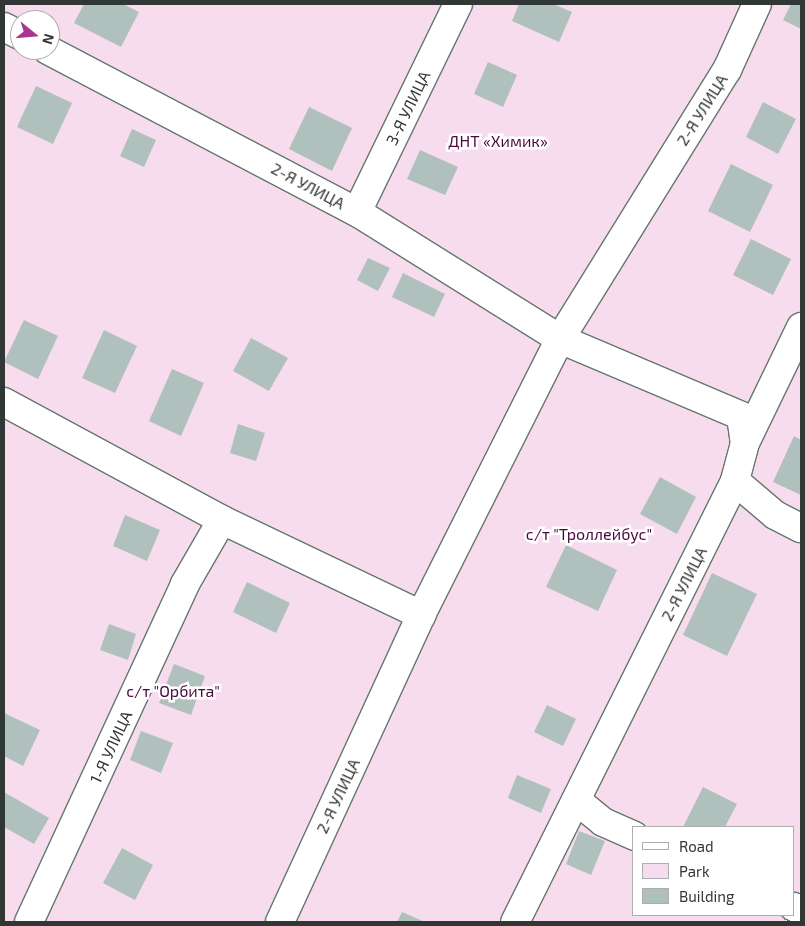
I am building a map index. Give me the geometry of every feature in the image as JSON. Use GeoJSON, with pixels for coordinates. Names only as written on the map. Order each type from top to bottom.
{"type":"FeatureCollection","features":[{"type":"Feature","properties":{"kind":"street","name":"3-Я УЛИЦА"},"geometry":{"type":"LineString","coordinates":[[357,212],[458,4]]}},
{"type":"Feature","properties":{"kind":"street","name":"2-Я УЛИЦА"},"geometry":{"type":"LineString","coordinates":[[280,922],[421,615],[560,339],[727,70],[757,4]]}},
{"type":"Feature","properties":{"kind":"street","name":"2-Я УЛИЦА"},"geometry":{"type":"LineString","coordinates":[[60,56],[357,212],[560,339],[741,416],[745,443],[735,481],[515,922]]}},
{"type":"Feature","properties":{"kind":"street"},"geometry":{"type":"LineString","coordinates":[[745,443],[801,327]]}},
{"type":"Feature","properties":{"kind":"street"},"geometry":{"type":"LineString","coordinates":[[4,402],[222,520],[421,615]]}},
{"type":"Feature","properties":{"kind":"street"},"geometry":{"type":"LineString","coordinates":[[735,481],[775,515],[801,528]]}},
{"type":"Feature","properties":{"kind":"street","name":"1-Я УЛИЦА"},"geometry":{"type":"LineString","coordinates":[[29,922],[185,584],[222,520]]}},
{"type":"Feature","properties":{"kind":"street"},"geometry":{"type":"LineString","coordinates":[[576,800],[603,822],[632,835]]}},
{"type":"Feature","properties":{"kind":"green space","name":"с/т \"Троллейбус\""},"geometry":{"type":"Polygon","coordinates":[[[4,4],[801,4],[801,922],[4,922],[4,4]]]}},
{"type":"Feature","properties":{"kind":"building"},"geometry":{"type":"Polygon","coordinates":[[[84,4],[123,4],[139,12],[121,47],[74,23],[84,4]]]}},
{"type":"Feature","properties":{"kind":"building"},"geometry":{"type":"Polygon","coordinates":[[[519,4],[553,4],[572,12],[559,42],[512,21],[519,4]]]}},
{"type":"Feature","properties":{"kind":"building"},"geometry":{"type":"Polygon","coordinates":[[[791,4],[801,4],[801,29],[783,20],[791,4]]]}},
{"type":"Feature","properties":{"kind":"building"},"geometry":{"type":"Polygon","coordinates":[[[488,62],[517,75],[503,107],[474,94],[488,62]]]}},
{"type":"Feature","properties":{"kind":"building"},"geometry":{"type":"Polygon","coordinates":[[[36,86],[72,103],[53,144],[17,127],[36,86]]]}},
{"type":"Feature","properties":{"kind":"building"},"geometry":{"type":"Polygon","coordinates":[[[763,102],[796,119],[778,154],[746,137],[763,102]]]}},
{"type":"Feature","properties":{"kind":"building"},"geometry":{"type":"Polygon","coordinates":[[[309,107],[352,128],[332,171],[289,149],[309,107]]]}},
{"type":"Feature","properties":{"kind":"building"},"geometry":{"type":"Polygon","coordinates":[[[132,129],[156,140],[144,167],[120,156],[132,129]]]}},
{"type":"Feature","properties":{"kind":"building"},"geometry":{"type":"Polygon","coordinates":[[[420,150],[458,167],[445,195],[407,179],[420,150]]]}},
{"type":"Feature","properties":{"kind":"building"},"geometry":{"type":"Polygon","coordinates":[[[731,164],[773,185],[750,232],[708,211],[731,164]]]}},
{"type":"Feature","properties":{"kind":"building"},"geometry":{"type":"Polygon","coordinates":[[[751,239],[791,259],[773,295],[733,275],[751,239]]]}},
{"type":"Feature","properties":{"kind":"building"},"geometry":{"type":"Polygon","coordinates":[[[368,258],[390,268],[378,291],[357,280],[368,258]]]}},
{"type":"Feature","properties":{"kind":"building"},"geometry":{"type":"Polygon","coordinates":[[[403,273],[445,294],[434,317],[392,297],[403,273]]]}},
{"type":"Feature","properties":{"kind":"building"},"geometry":{"type":"Polygon","coordinates":[[[24,320],[58,336],[38,379],[4,362],[24,320]]]}},
{"type":"Feature","properties":{"kind":"building"},"geometry":{"type":"Polygon","coordinates":[[[104,330],[137,346],[115,393],[82,378],[104,330]]]}},
{"type":"Feature","properties":{"kind":"building"},"geometry":{"type":"Polygon","coordinates":[[[251,338],[288,358],[269,391],[233,371],[251,338]]]}},
{"type":"Feature","properties":{"kind":"building"},"geometry":{"type":"Polygon","coordinates":[[[172,369],[204,383],[181,436],[149,421],[172,369]]]}},
{"type":"Feature","properties":{"kind":"building"},"geometry":{"type":"Polygon","coordinates":[[[238,424],[265,433],[256,461],[230,453],[238,424]]]}},
{"type":"Feature","properties":{"kind":"building"},"geometry":{"type":"Polygon","coordinates":[[[794,436],[801,440],[801,495],[773,482],[794,436]]]}},
{"type":"Feature","properties":{"kind":"building"},"geometry":{"type":"Polygon","coordinates":[[[660,477],[696,497],[677,534],[640,514],[660,477]]]}},
{"type":"Feature","properties":{"kind":"building"},"geometry":{"type":"Polygon","coordinates":[[[125,515],[160,530],[147,561],[113,546],[125,515]]]}},
{"type":"Feature","properties":{"kind":"building"},"geometry":{"type":"Polygon","coordinates":[[[566,545],[617,570],[598,611],[546,587],[566,545]]]}},
{"type":"Feature","properties":{"kind":"building"},"geometry":{"type":"Polygon","coordinates":[[[712,573],[757,594],[727,656],[683,635],[712,573]]]}},
{"type":"Feature","properties":{"kind":"building"},"geometry":{"type":"Polygon","coordinates":[[[247,582],[290,603],[276,633],[233,612],[247,582]]]}},
{"type":"Feature","properties":{"kind":"building"},"geometry":{"type":"Polygon","coordinates":[[[109,624],[136,634],[128,660],[100,650],[109,624]]]}},
{"type":"Feature","properties":{"kind":"building"},"geometry":{"type":"Polygon","coordinates":[[[174,664],[205,676],[191,715],[159,703],[174,664]]]}},
{"type":"Feature","properties":{"kind":"building"},"geometry":{"type":"Polygon","coordinates":[[[547,705],[576,719],[563,746],[534,732],[547,705]]]}},
{"type":"Feature","properties":{"kind":"building"},"geometry":{"type":"Polygon","coordinates":[[[4,713],[40,730],[23,766],[4,756],[4,713]]]}},
{"type":"Feature","properties":{"kind":"building"},"geometry":{"type":"Polygon","coordinates":[[[141,731],[173,743],[161,773],[130,760],[141,731]]]}},
{"type":"Feature","properties":{"kind":"building"},"geometry":{"type":"Polygon","coordinates":[[[517,775],[551,789],[541,813],[508,798],[517,775]]]}},
{"type":"Feature","properties":{"kind":"building"},"geometry":{"type":"Polygon","coordinates":[[[703,787],[737,804],[726,826],[684,826],[703,787]]]}},
{"type":"Feature","properties":{"kind":"building"},"geometry":{"type":"Polygon","coordinates":[[[4,792],[49,818],[34,844],[4,827],[4,792]]]}},
{"type":"Feature","properties":{"kind":"building"},"geometry":{"type":"Polygon","coordinates":[[[579,831],[605,841],[591,875],[566,864],[579,831]]]}},
{"type":"Feature","properties":{"kind":"building"},"geometry":{"type":"Polygon","coordinates":[[[122,848],[153,865],[135,900],[103,883],[122,848]]]}},
{"type":"Feature","properties":{"kind":"building"},"geometry":{"type":"Polygon","coordinates":[[[402,912],[425,922],[397,922],[402,912]]]}},
{"type":"Feature","properties":{"kind":"park label","name":"ДНТ «Химик»"},"geometry":{"type":"Point","coordinates":[498,141]}},
{"type":"Feature","properties":{"kind":"park label","name":"с/т \"Орбита\""},"geometry":{"type":"Point","coordinates":[173,691]}}]}
